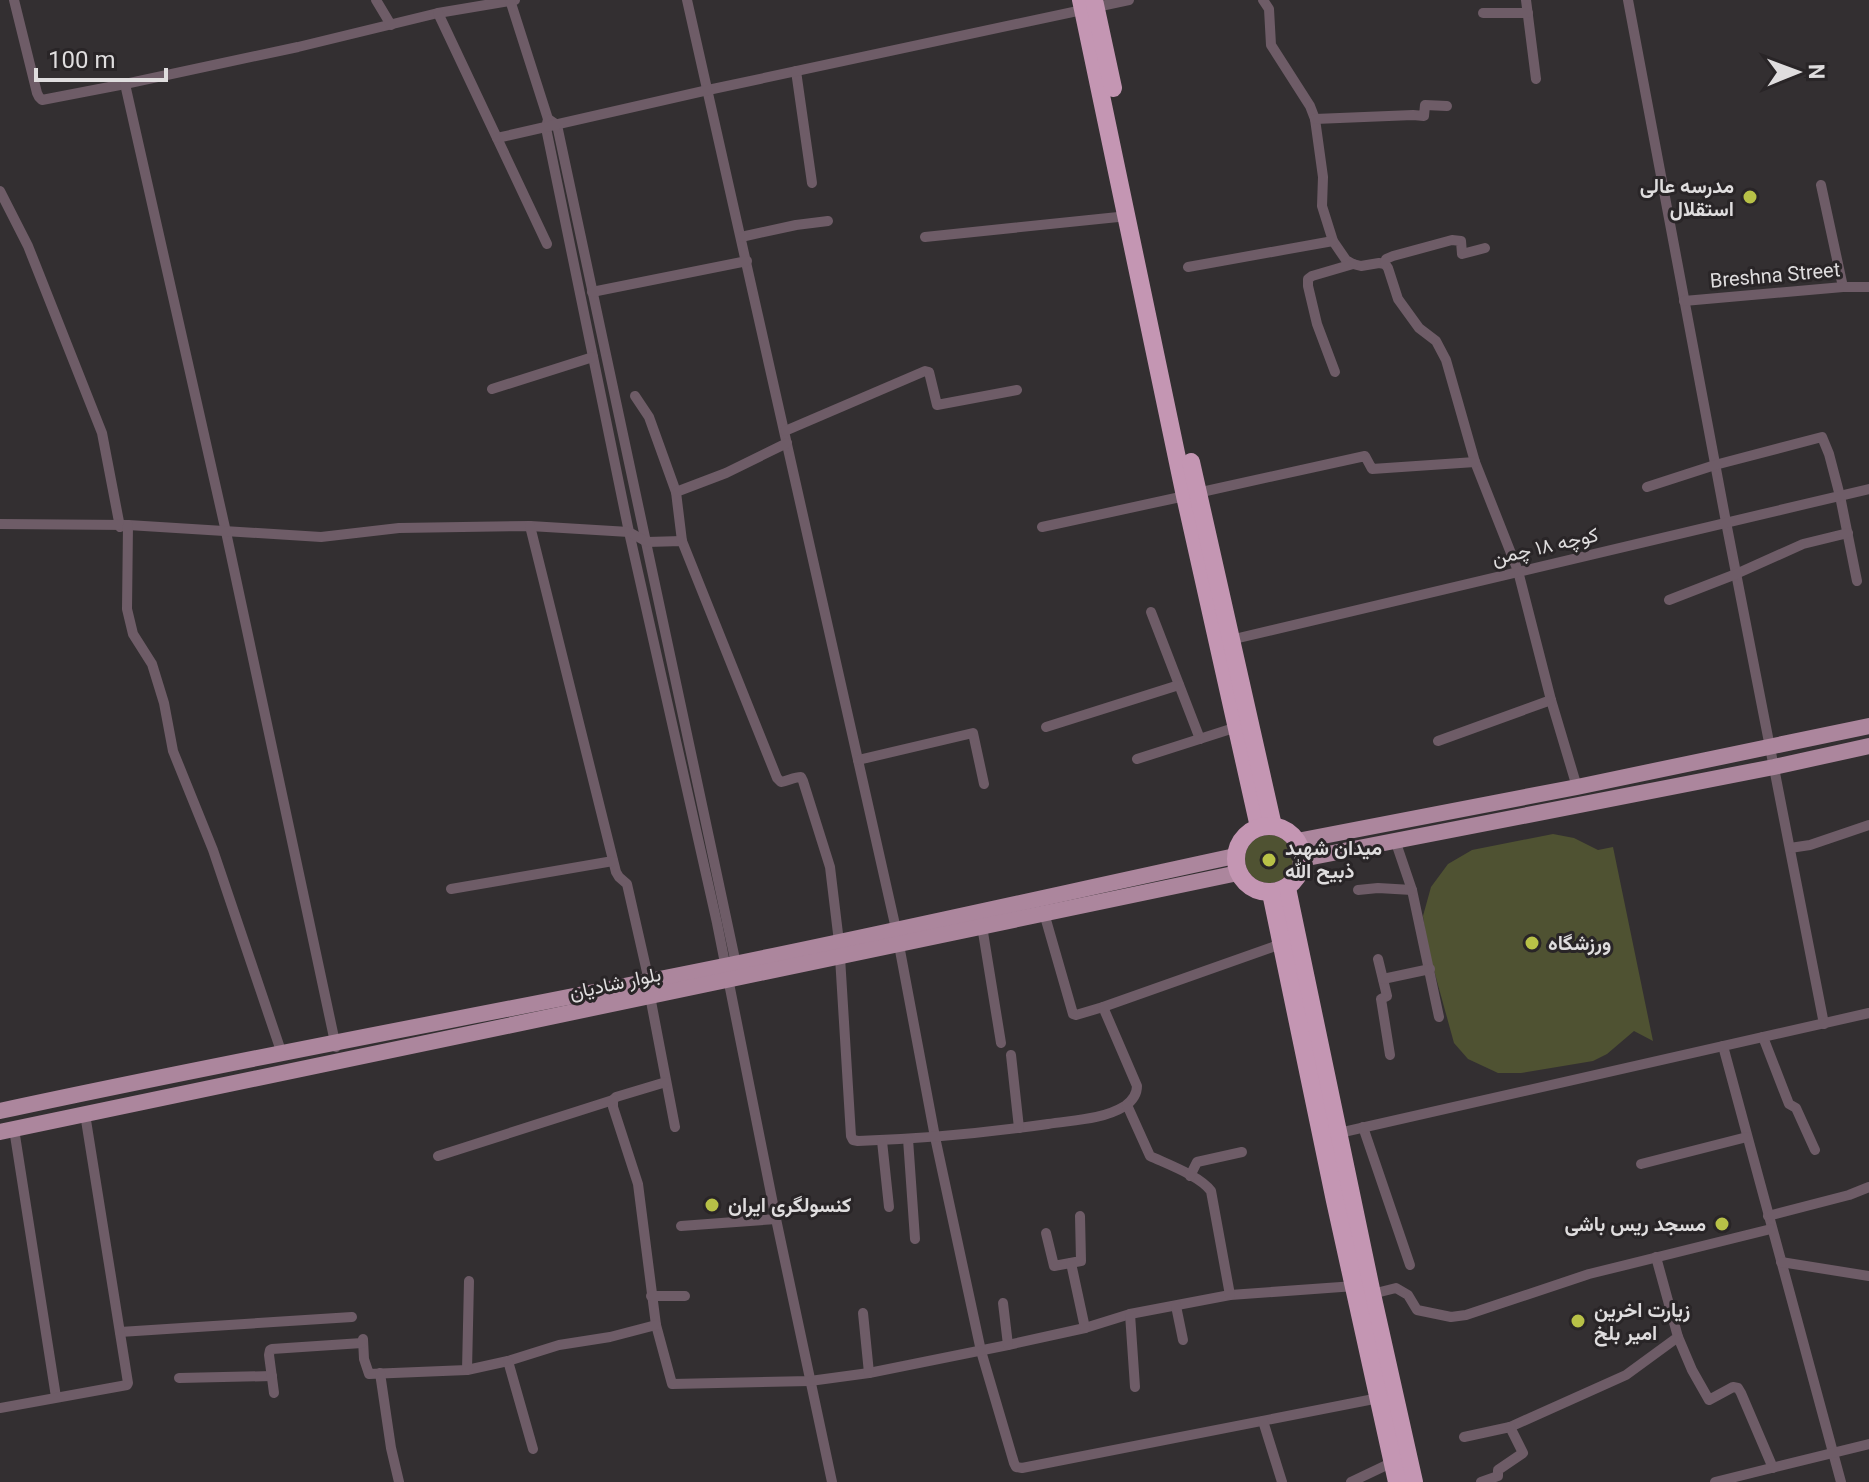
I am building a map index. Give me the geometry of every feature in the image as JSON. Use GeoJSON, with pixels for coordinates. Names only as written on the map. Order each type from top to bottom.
{"type":"FeatureCollection","features":[{"type":"Feature","properties":{"kind":"highway"},"geometry":{"type":"LineString","coordinates":[[1089,5],[1128,216],[1191,494],[1230,640],[1266,826]]}},
{"type":"Feature","properties":{"kind":"highway"},"geometry":{"type":"LineString","coordinates":[[1089,5],[1237,727],[1266,826]]}},
{"type":"Feature","properties":{"kind":"highway"},"geometry":{"type":"LineString","coordinates":[[1266,826],[1287,831],[1300,850],[1301,870],[1295,880],[1279,890],[1261,892],[1251,888],[1244,881],[1237,864],[1243,838],[1250,831],[1266,826]]}},
{"type":"Feature","properties":{"kind":"highway"},"geometry":{"type":"LineString","coordinates":[[1279,890],[1281,944],[1363,1290],[1414,1482]]}},
{"type":"Feature","properties":{"kind":"highway"},"geometry":{"type":"LineString","coordinates":[[1279,890],[1339,1133],[1379,1398],[1397,1482]]}},
{"type":"Feature","properties":{"kind":"main road"},"geometry":{"type":"LineString","coordinates":[[1300,850],[1577,787],[1869,726]]}},
{"type":"Feature","properties":{"kind":"main road"},"geometry":{"type":"LineString","coordinates":[[1300,850],[1395,840],[1869,746]]}},
{"type":"Feature","properties":{"kind":"main road","name":"بلوار شادیان"},"geometry":{"type":"LineString","coordinates":[[898,936],[982,926],[1044,913],[1237,864]]}},
{"type":"Feature","properties":{"kind":"main road","name":"بلوار شادیان"},"geometry":{"type":"LineString","coordinates":[[7,1130],[339,1060],[730,970],[1237,864]]}},
{"type":"Feature","properties":{"kind":"main road","name":"بلوار شادیان"},"geometry":{"type":"LineString","coordinates":[[0,1111],[183,1071],[650,989]]}},
{"type":"Feature","properties":{"kind":"street"},"geometry":{"type":"LineString","coordinates":[[14,0],[42,100],[438,13],[513,0],[550,124],[592,292],[647,542],[776,1219],[832,1482]]}},
{"type":"Feature","properties":{"kind":"street"},"geometry":{"type":"LineString","coordinates":[[376,0],[391,25]]}},
{"type":"Feature","properties":{"kind":"street"},"geometry":{"type":"LineString","coordinates":[[687,0],[898,936],[935,1137],[981,1351],[1016,1467],[1379,1398]]}},
{"type":"Feature","properties":{"kind":"street"},"geometry":{"type":"LineString","coordinates":[[497,138],[1089,5],[1129,0]]}},
{"type":"Feature","properties":{"kind":"street"},"geometry":{"type":"LineString","coordinates":[[1263,0],[1269,9],[1271,45],[1315,119],[1323,177],[1322,206],[1333,241],[1346,260],[1353,264],[1385,264]]}},
{"type":"Feature","properties":{"kind":"street"},"geometry":{"type":"LineString","coordinates":[[1526,0],[1536,79]]}},
{"type":"Feature","properties":{"kind":"street"},"geometry":{"type":"LineString","coordinates":[[1628,0],[1824,1024]]}},
{"type":"Feature","properties":{"kind":"street"},"geometry":{"type":"LineString","coordinates":[[438,13],[547,244]]}},
{"type":"Feature","properties":{"kind":"street"},"geometry":{"type":"LineString","coordinates":[[1483,13],[1528,13]]}},
{"type":"Feature","properties":{"kind":"street"},"geometry":{"type":"LineString","coordinates":[[796,71],[812,183]]}},
{"type":"Feature","properties":{"kind":"street"},"geometry":{"type":"LineString","coordinates":[[125,84],[226,532],[339,1060]]}},
{"type":"Feature","properties":{"kind":"street"},"geometry":{"type":"LineString","coordinates":[[1315,119],[1419,117],[1424,116],[1425,105],[1447,106]]}},
{"type":"Feature","properties":{"kind":"street"},"geometry":{"type":"LineString","coordinates":[[550,124],[629,532],[730,970]]}},
{"type":"Feature","properties":{"kind":"street"},"geometry":{"type":"LineString","coordinates":[[1821,185],[1843,287]]}},
{"type":"Feature","properties":{"kind":"street"},"geometry":{"type":"LineString","coordinates":[[0,191],[28,246],[102,433],[124,526],[127,609],[133,634],[152,664],[164,703],[173,751],[213,850],[282,1054]]}},
{"type":"Feature","properties":{"kind":"street"},"geometry":{"type":"LineString","coordinates":[[925,237],[1128,216]]}},
{"type":"Feature","properties":{"kind":"street"},"geometry":{"type":"LineString","coordinates":[[741,237],[828,221]]}},
{"type":"Feature","properties":{"kind":"street"},"geometry":{"type":"LineString","coordinates":[[1385,264],[1386,259],[1393,256],[1452,240],[1461,241],[1462,254],[1485,248]]}},
{"type":"Feature","properties":{"kind":"street"},"geometry":{"type":"LineString","coordinates":[[1188,267],[1333,241]]}},
{"type":"Feature","properties":{"kind":"street"},"geometry":{"type":"LineString","coordinates":[[592,292],[747,261]]}},
{"type":"Feature","properties":{"kind":"street"},"geometry":{"type":"LineString","coordinates":[[1335,372],[1317,324],[1308,279],[1353,264]]}},
{"type":"Feature","properties":{"kind":"street"},"geometry":{"type":"LineString","coordinates":[[1385,264],[1398,299],[1419,328],[1436,341],[1446,360],[1475,462],[1518,571],[1577,787]]}},
{"type":"Feature","properties":{"kind":"street","name":"Breshna Street"},"geometry":{"type":"LineString","coordinates":[[1684,301],[1869,287]]}},
{"type":"Feature","properties":{"kind":"street"},"geometry":{"type":"LineString","coordinates":[[492,389],[593,357]]}},
{"type":"Feature","properties":{"kind":"street"},"geometry":{"type":"LineString","coordinates":[[785,431],[925,371],[929,372],[937,405],[1017,390]]}},
{"type":"Feature","properties":{"kind":"street"},"geometry":{"type":"LineString","coordinates":[[635,396],[649,417],[676,492],[682,541],[777,778],[781,782],[801,777],[830,867],[840,949],[853,1140],[882,1141],[1019,1128],[1100,1116],[1127,1105],[1137,1086],[1103,1007]]}},
{"type":"Feature","properties":{"kind":"street"},"geometry":{"type":"LineString","coordinates":[[1647,487],[1715,465],[1822,437],[1840,496],[1857,581]]}},
{"type":"Feature","properties":{"kind":"street"},"geometry":{"type":"LineString","coordinates":[[676,492],[726,473],[787,443]]}},
{"type":"Feature","properties":{"kind":"street"},"geometry":{"type":"LineString","coordinates":[[1042,527],[1365,456],[1372,469],[1475,462]]}},
{"type":"Feature","properties":{"kind":"street","name":"كوچه ١٨ چمن"},"geometry":{"type":"LineString","coordinates":[[1230,640],[1869,489]]}},
{"type":"Feature","properties":{"kind":"street"},"geometry":{"type":"LineString","coordinates":[[0,524],[124,526],[321,537],[399,528],[530,526],[629,532],[647,542],[682,541]]}},
{"type":"Feature","properties":{"kind":"street"},"geometry":{"type":"LineString","coordinates":[[530,526],[613,861],[617,875],[627,884],[675,1127]]}},
{"type":"Feature","properties":{"kind":"street"},"geometry":{"type":"LineString","coordinates":[[1669,600],[1803,544],[1848,533]]}},
{"type":"Feature","properties":{"kind":"street"},"geometry":{"type":"LineString","coordinates":[[1151,612],[1200,739]]}},
{"type":"Feature","properties":{"kind":"street"},"geometry":{"type":"LineString","coordinates":[[1046,727],[1179,685]]}},
{"type":"Feature","properties":{"kind":"street"},"geometry":{"type":"LineString","coordinates":[[1438,741],[1551,700]]}},
{"type":"Feature","properties":{"kind":"street"},"geometry":{"type":"LineString","coordinates":[[1137,759],[1237,727]]}},
{"type":"Feature","properties":{"kind":"street"},"geometry":{"type":"LineString","coordinates":[[858,760],[973,733],[984,784]]}},
{"type":"Feature","properties":{"kind":"street"},"geometry":{"type":"LineString","coordinates":[[1790,848],[1810,845],[1869,825]]}},
{"type":"Feature","properties":{"kind":"street"},"geometry":{"type":"LineString","coordinates":[[1395,840],[1412,890],[1439,1017]]}},
{"type":"Feature","properties":{"kind":"street"},"geometry":{"type":"LineString","coordinates":[[451,889],[613,861]]}},
{"type":"Feature","properties":{"kind":"street"},"geometry":{"type":"LineString","coordinates":[[1358,890],[1412,890]]}},
{"type":"Feature","properties":{"kind":"street"},"geometry":{"type":"LineString","coordinates":[[1044,913],[1073,1014],[1076,1015],[1281,944]]}},
{"type":"Feature","properties":{"kind":"street"},"geometry":{"type":"LineString","coordinates":[[982,926],[1001,1043]]}},
{"type":"Feature","properties":{"kind":"street"},"geometry":{"type":"LineString","coordinates":[[1378,959],[1387,996],[1381,999],[1381,1005],[1390,1055]]}},
{"type":"Feature","properties":{"kind":"street"},"geometry":{"type":"LineString","coordinates":[[1383,979],[1430,969]]}},
{"type":"Feature","properties":{"kind":"street"},"geometry":{"type":"LineString","coordinates":[[1339,1133],[1869,1013]]}},
{"type":"Feature","properties":{"kind":"street"},"geometry":{"type":"LineString","coordinates":[[1763,1037],[1789,1104],[1796,1108],[1815,1150]]}},
{"type":"Feature","properties":{"kind":"street"},"geometry":{"type":"LineString","coordinates":[[1723,1046],[1841,1482]]}},
{"type":"Feature","properties":{"kind":"street"},"geometry":{"type":"LineString","coordinates":[[1011,1055],[1019,1128]]}},
{"type":"Feature","properties":{"kind":"street"},"geometry":{"type":"LineString","coordinates":[[438,1156],[666,1082]]}},
{"type":"Feature","properties":{"kind":"street"},"geometry":{"type":"LineString","coordinates":[[613,1100],[638,1184],[651,1296],[672,1384],[810,1381],[869,1373],[1085,1328],[1130,1314],[1230,1295],[1396,1288],[1408,1295],[1417,1310],[1451,1317],[1466,1315],[1589,1274],[1771,1229]]}},
{"type":"Feature","properties":{"kind":"street"},"geometry":{"type":"LineString","coordinates":[[1127,1105],[1150,1156],[1208,1186],[1211,1191],[1230,1295]]}},
{"type":"Feature","properties":{"kind":"street"},"geometry":{"type":"LineString","coordinates":[[0,1408],[127,1385],[85,1114]]}},
{"type":"Feature","properties":{"kind":"street"},"geometry":{"type":"LineString","coordinates":[[1363,1127],[1410,1265]]}},
{"type":"Feature","properties":{"kind":"street"},"geometry":{"type":"LineString","coordinates":[[7,1130],[56,1397]]}},
{"type":"Feature","properties":{"kind":"street"},"geometry":{"type":"LineString","coordinates":[[1641,1164],[1747,1137]]}},
{"type":"Feature","properties":{"kind":"street"},"geometry":{"type":"LineString","coordinates":[[908,1139],[915,1239]]}},
{"type":"Feature","properties":{"kind":"street"},"geometry":{"type":"LineString","coordinates":[[882,1141],[889,1207]]}},
{"type":"Feature","properties":{"kind":"street"},"geometry":{"type":"LineString","coordinates":[[1190,1176],[1197,1162],[1242,1152]]}},
{"type":"Feature","properties":{"kind":"street"},"geometry":{"type":"LineString","coordinates":[[1768,1216],[1869,1187]]}},
{"type":"Feature","properties":{"kind":"street"},"geometry":{"type":"LineString","coordinates":[[1046,1233],[1054,1266],[1081,1260],[1080,1216]]}},
{"type":"Feature","properties":{"kind":"street"},"geometry":{"type":"LineString","coordinates":[[681,1226],[776,1219]]}},
{"type":"Feature","properties":{"kind":"street"},"geometry":{"type":"LineString","coordinates":[[1656,1257],[1678,1337],[1692,1370],[1709,1400],[1733,1387],[1738,1388],[1773,1468]]}},
{"type":"Feature","properties":{"kind":"street"},"geometry":{"type":"LineString","coordinates":[[1781,1262],[1869,1276]]}},
{"type":"Feature","properties":{"kind":"street"},"geometry":{"type":"LineString","coordinates":[[1071,1263],[1085,1328]]}},
{"type":"Feature","properties":{"kind":"street"},"geometry":{"type":"LineString","coordinates":[[467,1370],[469,1281]]}},
{"type":"Feature","properties":{"kind":"street"},"geometry":{"type":"LineString","coordinates":[[651,1296],[685,1296]]}},
{"type":"Feature","properties":{"kind":"street"},"geometry":{"type":"LineString","coordinates":[[1003,1303],[1008,1345]]}},
{"type":"Feature","properties":{"kind":"street"},"geometry":{"type":"LineString","coordinates":[[1176,1306],[1183,1340]]}},
{"type":"Feature","properties":{"kind":"street"},"geometry":{"type":"LineString","coordinates":[[863,1313],[869,1373]]}},
{"type":"Feature","properties":{"kind":"street"},"geometry":{"type":"LineString","coordinates":[[1130,1314],[1135,1387]]}},
{"type":"Feature","properties":{"kind":"street"},"geometry":{"type":"LineString","coordinates":[[120,1332],[352,1317]]}},
{"type":"Feature","properties":{"kind":"street"},"geometry":{"type":"LineString","coordinates":[[375,1374],[467,1370],[559,1345],[610,1337],[656,1325]]}},
{"type":"Feature","properties":{"kind":"street"},"geometry":{"type":"LineString","coordinates":[[1464,1437],[1510,1427],[1626,1375],[1678,1337]]}},
{"type":"Feature","properties":{"kind":"street"},"geometry":{"type":"LineString","coordinates":[[274,1393],[270,1350],[362,1341],[364,1359],[375,1374],[399,1482]]}},
{"type":"Feature","properties":{"kind":"street"},"geometry":{"type":"LineString","coordinates":[[508,1361],[533,1449]]}},
{"type":"Feature","properties":{"kind":"street"},"geometry":{"type":"LineString","coordinates":[[179,1378],[272,1376]]}},
{"type":"Feature","properties":{"kind":"street"},"geometry":{"type":"LineString","coordinates":[[1263,1421],[1282,1482]]}},
{"type":"Feature","properties":{"kind":"street"},"geometry":{"type":"LineString","coordinates":[[1481,1482],[1498,1476],[1498,1470],[1523,1453],[1510,1427]]}},
{"type":"Feature","properties":{"kind":"street"},"geometry":{"type":"LineString","coordinates":[[1715,1482],[1869,1444]]}},
{"type":"Feature","properties":{"kind":"street"},"geometry":{"type":"LineString","coordinates":[[1351,1482],[1393,1462]]}},
{"type":"Feature","properties":{"kind":"green space"},"geometry":{"type":"Polygon","coordinates":[[[1553,834],[1574,838],[1598,850],[1613,847],[1653,1041],[1634,1031],[1607,1054],[1593,1061],[1521,1073],[1498,1073],[1468,1059],[1454,1043],[1427,945],[1423,916],[1431,887],[1448,864],[1472,850],[1553,834]]]}},
{"type":"Feature","properties":{"kind":"green space"},"geometry":{"type":"Polygon","coordinates":[[[1269,835],[1286,842],[1293,859],[1286,876],[1269,883],[1252,876],[1245,859],[1252,842],[1269,835]]]}},
{"type":"Feature","properties":{"kind":"place","name":"مدرسه عالی استقلال"},"geometry":{"type":"Point","coordinates":[1750,197]}},
{"type":"Feature","properties":{"kind":"place","name":"میدان شهید ذبیح الله"},"geometry":{"type":"Point","coordinates":[1269,860]}},
{"type":"Feature","properties":{"kind":"place","name":"ورزشگاه"},"geometry":{"type":"Point","coordinates":[1532,943]}},
{"type":"Feature","properties":{"kind":"place","name":"کنسولگری ایران"},"geometry":{"type":"Point","coordinates":[712,1205]}},
{"type":"Feature","properties":{"kind":"place","name":"مسجد ریس باشی"},"geometry":{"type":"Point","coordinates":[1722,1224]}},
{"type":"Feature","properties":{"kind":"place","name":"زیارت اخرین امیر بلخ"},"geometry":{"type":"Point","coordinates":[1578,1321]}}]}
